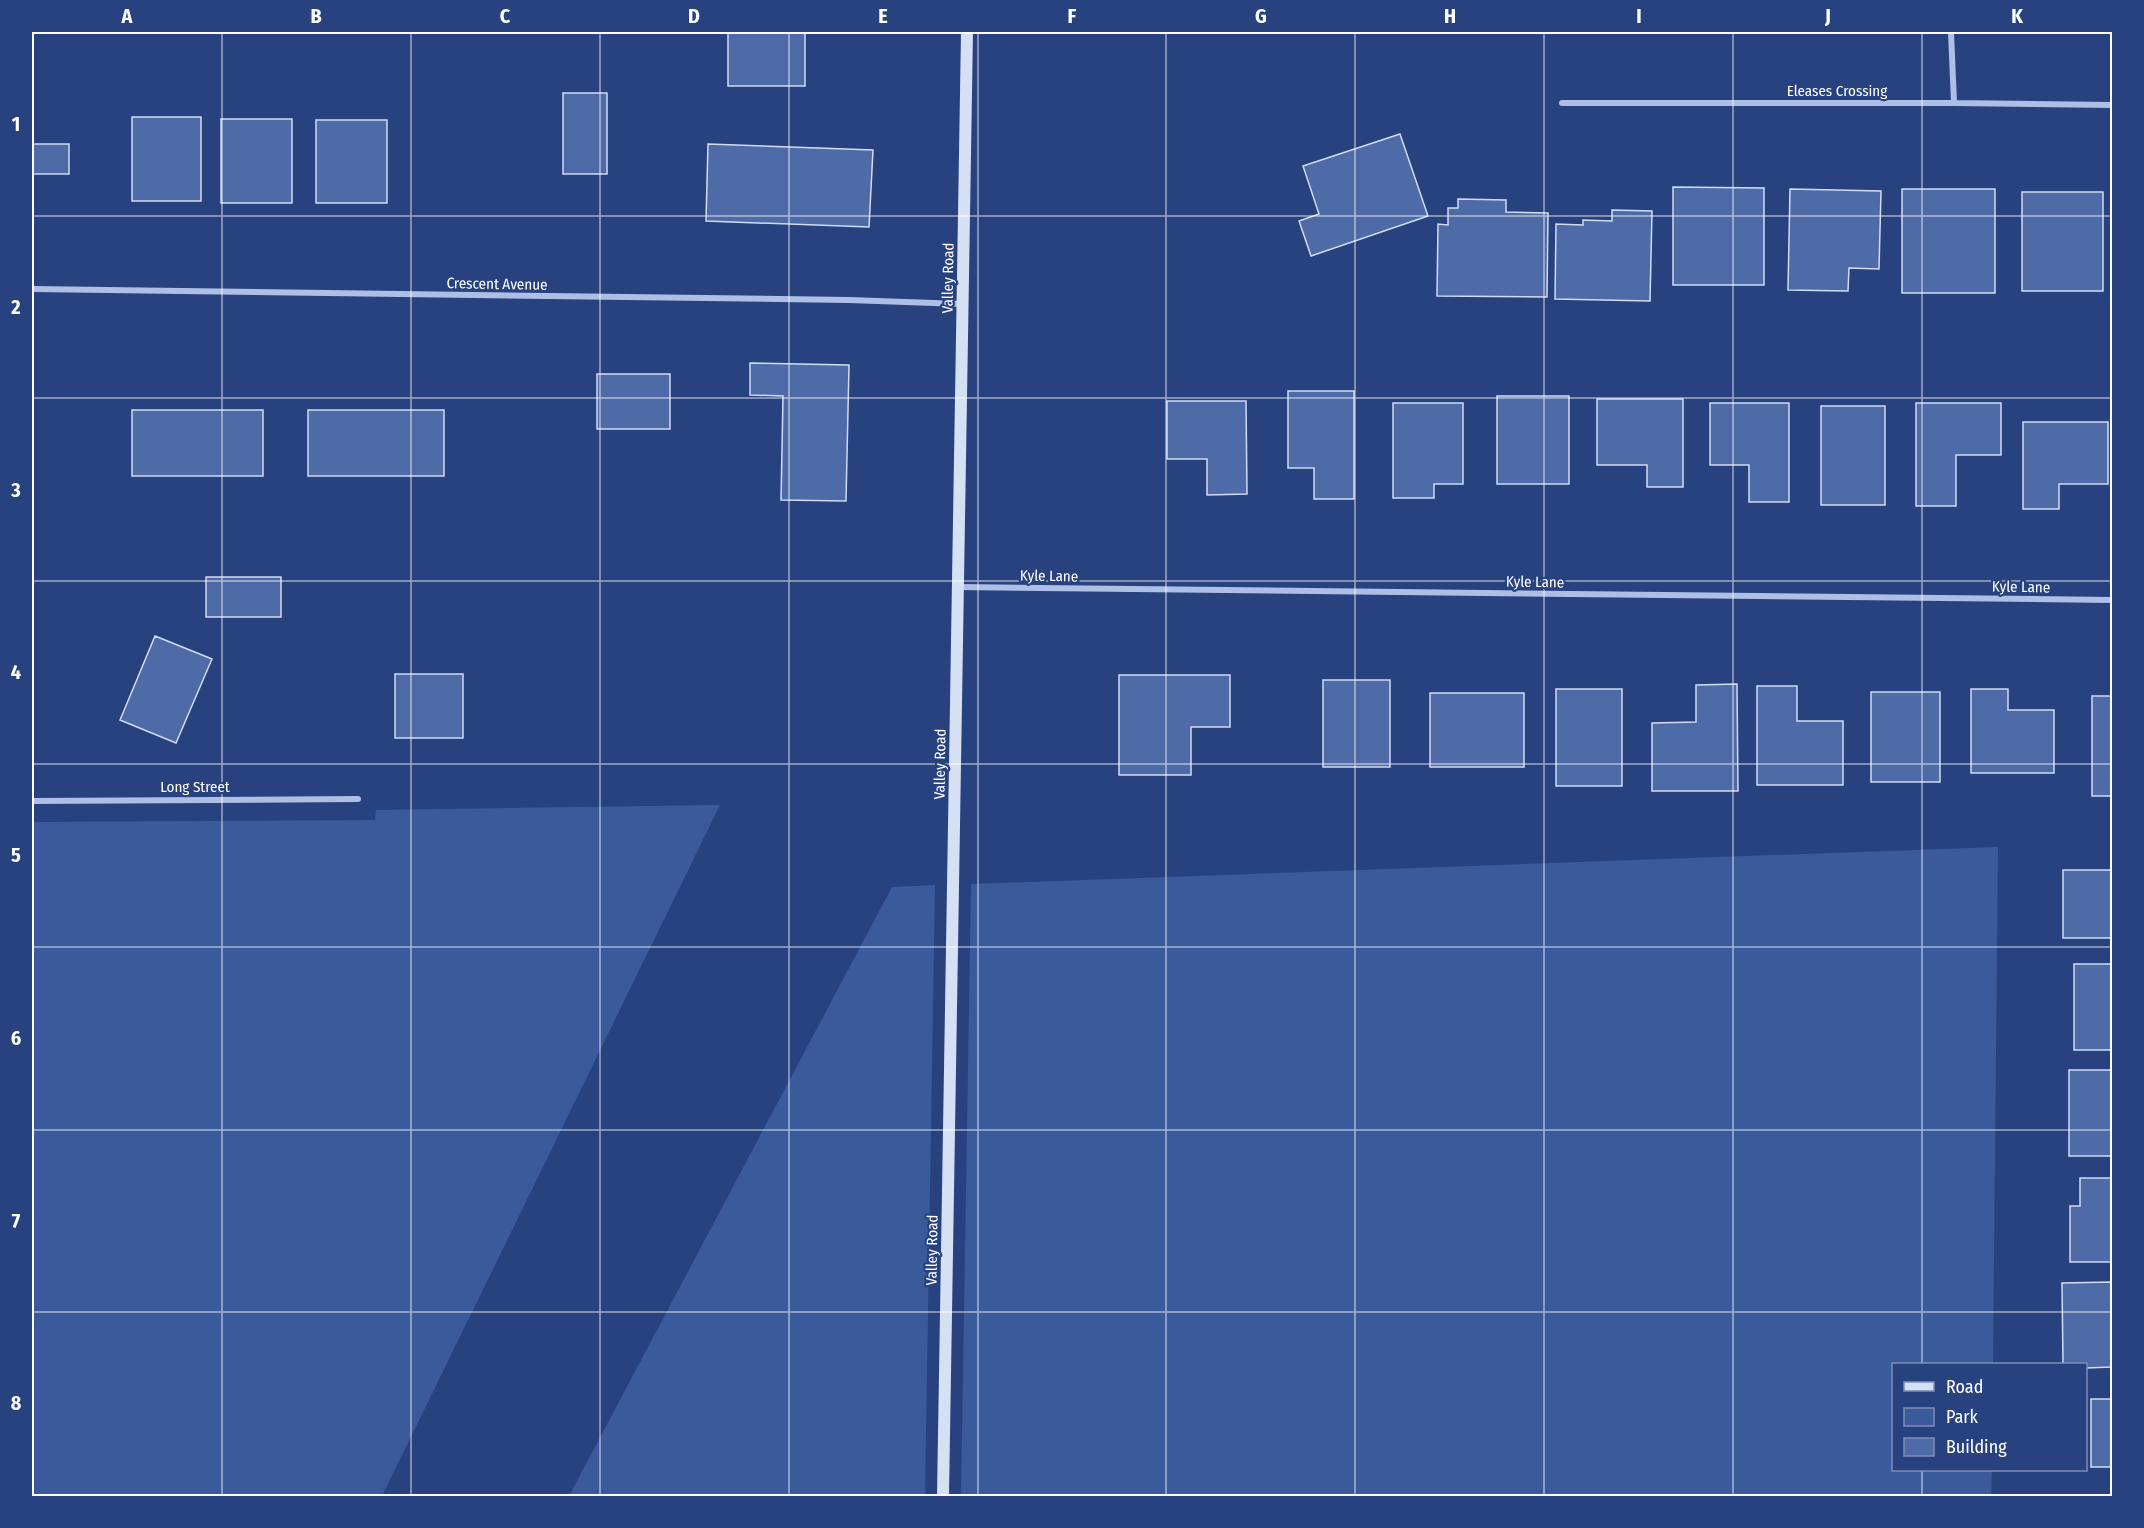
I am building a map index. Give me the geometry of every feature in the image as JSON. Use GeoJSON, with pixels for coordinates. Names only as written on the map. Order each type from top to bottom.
{"type":"FeatureCollection","features":[{"type":"Feature","properties":{"kind":"street","name":"Valley Road"},"geometry":{"type":"LineString","coordinates":[[943,1497],[967,32]]}},
{"type":"Feature","properties":{"kind":"street"},"geometry":{"type":"LineString","coordinates":[[1951,32],[1954,102]]}},
{"type":"Feature","properties":{"kind":"street","name":"Eleases Crossing"},"geometry":{"type":"LineString","coordinates":[[1562,102],[1954,102],[2112,105]]}},
{"type":"Feature","properties":{"kind":"street","name":"Crescent Avenue"},"geometry":{"type":"LineString","coordinates":[[32,289],[849,300],[962,304]]}},
{"type":"Feature","properties":{"kind":"street","name":"Kyle Lane"},"geometry":{"type":"LineString","coordinates":[[957,587],[2112,600]]}},
{"type":"Feature","properties":{"kind":"street","name":"Long Street"},"geometry":{"type":"LineString","coordinates":[[32,801],[358,799]]}},
{"type":"Feature","properties":{"kind":"green space"},"geometry":{"type":"Polygon","coordinates":[[[720,805],[382,1496],[32,1496],[32,822],[375,820],[376,810],[720,805]]]}},
{"type":"Feature","properties":{"kind":"green space"},"geometry":{"type":"Polygon","coordinates":[[[1998,847],[1993,1363],[1892,1363],[1892,1471],[1992,1471],[1991,1496],[961,1496],[971,884],[1998,847]]]}},
{"type":"Feature","properties":{"kind":"green space"},"geometry":{"type":"Polygon","coordinates":[[[935,885],[925,1496],[569,1496],[892,887],[935,885]]]}},
{"type":"Feature","properties":{"kind":"building"},"geometry":{"type":"Polygon","coordinates":[[[728,32],[805,32],[805,86],[728,86],[728,32]]]}},
{"type":"Feature","properties":{"kind":"building"},"geometry":{"type":"Polygon","coordinates":[[[563,93],[607,93],[607,174],[563,174],[563,93]]]}},
{"type":"Feature","properties":{"kind":"building"},"geometry":{"type":"Polygon","coordinates":[[[132,117],[201,117],[201,201],[132,201],[132,117]]]}},
{"type":"Feature","properties":{"kind":"building"},"geometry":{"type":"Polygon","coordinates":[[[221,119],[292,119],[292,203],[221,203],[221,119]]]}},
{"type":"Feature","properties":{"kind":"building"},"geometry":{"type":"Polygon","coordinates":[[[316,120],[387,120],[387,203],[316,203],[316,120]]]}},
{"type":"Feature","properties":{"kind":"building"},"geometry":{"type":"Polygon","coordinates":[[[1400,134],[1428,216],[1311,256],[1299,221],[1319,214],[1303,166],[1400,134]]]}},
{"type":"Feature","properties":{"kind":"building"},"geometry":{"type":"Polygon","coordinates":[[[32,144],[69,144],[69,174],[32,174],[32,144]]]}},
{"type":"Feature","properties":{"kind":"building"},"geometry":{"type":"Polygon","coordinates":[[[708,144],[873,150],[869,227],[706,221],[708,144]]]}},
{"type":"Feature","properties":{"kind":"building"},"geometry":{"type":"Polygon","coordinates":[[[1673,187],[1764,188],[1764,285],[1673,285],[1673,187]]]}},
{"type":"Feature","properties":{"kind":"building"},"geometry":{"type":"Polygon","coordinates":[[[1790,189],[1881,191],[1879,269],[1849,268],[1848,291],[1788,290],[1790,189]]]}},
{"type":"Feature","properties":{"kind":"building"},"geometry":{"type":"Polygon","coordinates":[[[1902,189],[1995,189],[1995,293],[1902,293],[1902,189]]]}},
{"type":"Feature","properties":{"kind":"building"},"geometry":{"type":"Polygon","coordinates":[[[2022,192],[2103,192],[2103,291],[2022,291],[2022,192]]]}},
{"type":"Feature","properties":{"kind":"building"},"geometry":{"type":"Polygon","coordinates":[[[1458,199],[1506,200],[1506,212],[1548,213],[1547,297],[1437,296],[1438,224],[1448,225],[1448,208],[1458,208],[1458,199]]]}},
{"type":"Feature","properties":{"kind":"building"},"geometry":{"type":"Polygon","coordinates":[[[1612,210],[1652,211],[1650,301],[1555,299],[1556,224],[1583,225],[1583,220],[1612,221],[1612,210]]]}},
{"type":"Feature","properties":{"kind":"building"},"geometry":{"type":"Polygon","coordinates":[[[750,363],[849,365],[846,501],[781,500],[783,396],[750,395],[750,363]]]}},
{"type":"Feature","properties":{"kind":"building"},"geometry":{"type":"Polygon","coordinates":[[[597,374],[670,374],[670,429],[597,429],[597,374]]]}},
{"type":"Feature","properties":{"kind":"building"},"geometry":{"type":"Polygon","coordinates":[[[1288,391],[1354,391],[1354,499],[1314,499],[1314,468],[1288,468],[1288,391]]]}},
{"type":"Feature","properties":{"kind":"building"},"geometry":{"type":"Polygon","coordinates":[[[1497,396],[1569,396],[1569,484],[1497,484],[1497,396]]]}},
{"type":"Feature","properties":{"kind":"building"},"geometry":{"type":"Polygon","coordinates":[[[1597,399],[1683,399],[1683,487],[1647,487],[1647,465],[1597,465],[1597,399]]]}},
{"type":"Feature","properties":{"kind":"building"},"geometry":{"type":"Polygon","coordinates":[[[1167,401],[1246,401],[1247,494],[1207,495],[1207,459],[1167,459],[1167,401]]]}},
{"type":"Feature","properties":{"kind":"building"},"geometry":{"type":"Polygon","coordinates":[[[1393,403],[1463,403],[1463,484],[1434,484],[1434,498],[1393,498],[1393,403]]]}},
{"type":"Feature","properties":{"kind":"building"},"geometry":{"type":"Polygon","coordinates":[[[1710,403],[1789,403],[1789,502],[1749,502],[1749,465],[1710,465],[1710,403]]]}},
{"type":"Feature","properties":{"kind":"building"},"geometry":{"type":"Polygon","coordinates":[[[1916,403],[2001,403],[2001,455],[1956,455],[1956,506],[1916,506],[1916,403]]]}},
{"type":"Feature","properties":{"kind":"building"},"geometry":{"type":"Polygon","coordinates":[[[1821,406],[1885,406],[1885,505],[1821,505],[1821,406]]]}},
{"type":"Feature","properties":{"kind":"building"},"geometry":{"type":"Polygon","coordinates":[[[132,410],[263,410],[263,476],[132,476],[132,410]]]}},
{"type":"Feature","properties":{"kind":"building"},"geometry":{"type":"Polygon","coordinates":[[[308,410],[444,410],[444,476],[308,476],[308,410]]]}},
{"type":"Feature","properties":{"kind":"building"},"geometry":{"type":"Polygon","coordinates":[[[2023,422],[2108,422],[2108,484],[2059,484],[2059,509],[2023,509],[2023,422]]]}},
{"type":"Feature","properties":{"kind":"building"},"geometry":{"type":"Polygon","coordinates":[[[206,577],[281,577],[281,617],[206,617],[206,577]]]}},
{"type":"Feature","properties":{"kind":"building"},"geometry":{"type":"Polygon","coordinates":[[[155,636],[212,659],[176,743],[120,720],[155,636]]]}},
{"type":"Feature","properties":{"kind":"building"},"geometry":{"type":"Polygon","coordinates":[[[395,674],[463,674],[463,738],[395,738],[395,674]]]}},
{"type":"Feature","properties":{"kind":"building"},"geometry":{"type":"Polygon","coordinates":[[[1119,675],[1230,675],[1230,727],[1191,727],[1191,775],[1119,775],[1119,675]]]}},
{"type":"Feature","properties":{"kind":"building"},"geometry":{"type":"Polygon","coordinates":[[[1323,680],[1390,680],[1390,767],[1323,767],[1323,680]]]}},
{"type":"Feature","properties":{"kind":"building"},"geometry":{"type":"Polygon","coordinates":[[[1737,684],[1738,791],[1652,791],[1652,723],[1696,722],[1696,685],[1737,684]]]}},
{"type":"Feature","properties":{"kind":"building"},"geometry":{"type":"Polygon","coordinates":[[[1757,686],[1797,686],[1797,721],[1843,721],[1843,785],[1757,785],[1757,686]]]}},
{"type":"Feature","properties":{"kind":"building"},"geometry":{"type":"Polygon","coordinates":[[[1556,689],[1622,689],[1622,786],[1556,786],[1556,689]]]}},
{"type":"Feature","properties":{"kind":"building"},"geometry":{"type":"Polygon","coordinates":[[[1971,689],[2008,689],[2008,710],[2054,710],[2054,773],[1971,773],[1971,689]]]}},
{"type":"Feature","properties":{"kind":"building"},"geometry":{"type":"Polygon","coordinates":[[[1871,692],[1940,692],[1940,782],[1871,782],[1871,692]]]}},
{"type":"Feature","properties":{"kind":"building"},"geometry":{"type":"Polygon","coordinates":[[[1430,693],[1524,693],[1524,767],[1430,767],[1430,693]]]}},
{"type":"Feature","properties":{"kind":"building"},"geometry":{"type":"Polygon","coordinates":[[[2092,696],[2112,696],[2112,796],[2092,796],[2092,696]]]}},
{"type":"Feature","properties":{"kind":"building"},"geometry":{"type":"Polygon","coordinates":[[[2063,870],[2112,870],[2112,938],[2063,938],[2063,870]]]}},
{"type":"Feature","properties":{"kind":"building"},"geometry":{"type":"Polygon","coordinates":[[[2074,964],[2112,964],[2112,1050],[2074,1050],[2074,964]]]}},
{"type":"Feature","properties":{"kind":"building"},"geometry":{"type":"Polygon","coordinates":[[[2069,1070],[2112,1070],[2112,1156],[2069,1156],[2069,1070]]]}},
{"type":"Feature","properties":{"kind":"building"},"geometry":{"type":"Polygon","coordinates":[[[2080,1178],[2112,1178],[2112,1262],[2070,1262],[2070,1206],[2080,1206],[2080,1178]]]}},
{"type":"Feature","properties":{"kind":"building"},"geometry":{"type":"Polygon","coordinates":[[[2112,1282],[2112,1367],[2087,1368],[2087,1363],[2063,1363],[2062,1283],[2112,1282]]]}},
{"type":"Feature","properties":{"kind":"building"},"geometry":{"type":"Polygon","coordinates":[[[2091,1399],[2112,1399],[2112,1467],[2091,1467],[2091,1399]]]}}]}
